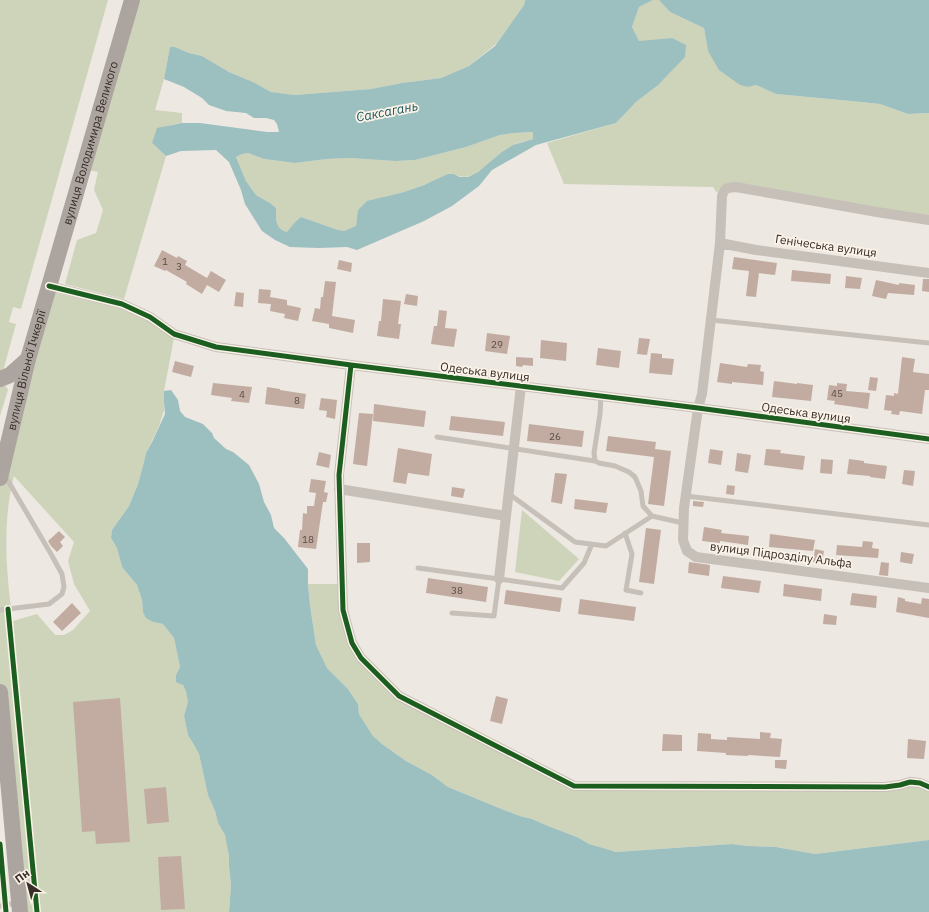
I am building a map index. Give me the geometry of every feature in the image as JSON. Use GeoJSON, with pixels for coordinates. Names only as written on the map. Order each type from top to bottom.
{"type":"FeatureCollection","features":[{"type":"Feature","properties":{"kind":"main road","name":"вулиця Володимира Великого"},"geometry":{"type":"LineString","coordinates":[[49,286],[132,0]]}},
{"type":"Feature","properties":{"kind":"main road","name":"вулиця Вільної Ічкерії"},"geometry":{"type":"LineString","coordinates":[[1,474],[28,359],[49,286]]}},
{"type":"Feature","properties":{"kind":"main road"},"geometry":{"type":"LineString","coordinates":[[0,379],[10,374],[28,359]]}},
{"type":"Feature","properties":{"kind":"main road"},"geometry":{"type":"LineString","coordinates":[[0,692],[20,907]]}},
{"type":"Feature","properties":{"kind":"street","name":"вулиця Підрозділу Альфа"},"geometry":{"type":"LineString","coordinates":[[929,220],[869,211],[736,187],[727,188],[724,191],[722,196],[720,243],[702,394],[698,408],[683,523],[683,540],[687,551],[696,557],[929,588]]}},
{"type":"Feature","properties":{"kind":"street","name":"Генічеська вулиця"},"geometry":{"type":"LineString","coordinates":[[720,243],[756,250],[929,273]]}},
{"type":"Feature","properties":{"kind":"street","name":"Одеська вулиця"},"geometry":{"type":"LineString","coordinates":[[49,286],[122,304],[150,317],[174,334],[216,347],[929,439]]}},
{"type":"Feature","properties":{"kind":"street"},"geometry":{"type":"LineString","coordinates":[[351,365],[339,475],[342,610],[352,643],[361,658],[399,696],[574,786],[885,787],[910,782],[920,783],[929,787]]}},
{"type":"Feature","properties":{"kind":"street","name":"Одеська вулиця"},"geometry":{"type":"LineString","coordinates":[[499,579],[521,386]]}},
{"type":"Feature","properties":{"kind":"street"},"geometry":{"type":"LineString","coordinates":[[339,489],[506,516]]}},
{"type":"Feature","properties":{"kind":"lane"},"geometry":{"type":"LineString","coordinates":[[711,320],[929,343]]}},
{"type":"Feature","properties":{"kind":"lane"},"geometry":{"type":"LineString","coordinates":[[595,461],[594,453],[600,414],[601,396]]}},
{"type":"Feature","properties":{"kind":"lane"},"geometry":{"type":"LineString","coordinates":[[437,438],[595,461],[615,466],[630,472],[634,477],[641,491],[643,506],[652,516],[683,523]]}},
{"type":"Feature","properties":{"kind":"lane"},"geometry":{"type":"LineString","coordinates":[[0,610],[49,604],[62,594],[64,586],[62,574],[51,554],[1,474]]}},
{"type":"Feature","properties":{"kind":"lane"},"geometry":{"type":"LineString","coordinates":[[509,494],[575,542],[606,546],[652,516]]}},
{"type":"Feature","properties":{"kind":"lane"},"geometry":{"type":"LineString","coordinates":[[686,496],[929,525]]}},
{"type":"Feature","properties":{"kind":"lane"},"geometry":{"type":"LineString","coordinates":[[625,533],[632,554],[626,590],[641,593]]}},
{"type":"Feature","properties":{"kind":"lane"},"geometry":{"type":"LineString","coordinates":[[418,568],[562,588],[584,563],[592,544]]}},
{"type":"Feature","properties":{"kind":"lane"},"geometry":{"type":"LineString","coordinates":[[452,613],[494,616],[499,579]]}},
{"type":"Feature","properties":{"kind":"lane"},"geometry":{"type":"LineString","coordinates":[[0,906],[20,907]]}},
{"type":"Feature","properties":{"kind":"green space"},"geometry":{"type":"Polygon","coordinates":[[[0,0],[108,0],[21,309],[13,307],[9,322],[16,324],[3,371],[0,373],[0,0]]]}},
{"type":"Feature","properties":{"kind":"green space"},"geometry":{"type":"Polygon","coordinates":[[[132,0],[525,0],[524,5],[497,43],[469,66],[441,78],[371,89],[295,95],[271,92],[253,82],[229,72],[202,56],[189,53],[175,47],[170,47],[164,79],[155,110],[182,113],[182,123],[170,125],[152,143],[166,156],[124,299],[65,284],[77,240],[96,233],[103,210],[94,190],[98,172],[83,169],[132,0]]]}},
{"type":"Feature","properties":{"kind":"green space"},"geometry":{"type":"Polygon","coordinates":[[[653,0],[659,0],[670,12],[704,28],[708,51],[749,87],[756,85],[776,94],[880,104],[908,114],[929,113],[929,216],[726,184],[720,188],[717,193],[713,187],[564,184],[547,143],[616,123],[636,102],[657,86],[672,38],[639,42],[632,27],[639,7],[653,0]]]}},
{"type":"Feature","properties":{"kind":"green space"},"geometry":{"type":"Polygon","coordinates":[[[533,132],[533,139],[512,146],[474,174],[465,177],[454,174],[404,192],[383,197],[357,219],[356,227],[344,231],[301,217],[295,222],[287,233],[280,229],[277,223],[276,208],[256,195],[246,181],[236,157],[248,153],[264,159],[295,163],[350,158],[395,161],[415,160],[466,147],[500,135],[533,132]]]}},
{"type":"Feature","properties":{"kind":"green space"},"geometry":{"type":"Polygon","coordinates":[[[48,291],[120,308],[148,321],[174,338],[164,391],[164,410],[159,426],[146,453],[138,484],[129,506],[112,530],[111,538],[117,548],[122,567],[137,585],[142,600],[143,612],[153,622],[163,624],[174,638],[180,667],[176,675],[186,691],[188,699],[184,716],[188,735],[199,754],[208,795],[227,843],[231,885],[229,912],[20,912],[0,692],[0,478],[48,291]],[[14,476],[8,511],[6,548],[13,621],[37,614],[55,635],[64,635],[73,630],[90,611],[74,584],[68,561],[74,542],[14,476]]]}},
{"type":"Feature","properties":{"kind":"green space"},"geometry":{"type":"Polygon","coordinates":[[[6,386],[8,390],[0,416],[0,387],[6,386]]]}},
{"type":"Feature","properties":{"kind":"green space"},"geometry":{"type":"Polygon","coordinates":[[[522,510],[579,559],[559,581],[515,572],[522,510]]]}},
{"type":"Feature","properties":{"kind":"green space"},"geometry":{"type":"Polygon","coordinates":[[[308,584],[338,584],[348,644],[396,698],[571,790],[910,785],[929,790],[929,840],[815,854],[776,847],[732,844],[616,852],[589,844],[577,837],[532,819],[504,810],[448,787],[432,775],[406,761],[373,736],[359,714],[358,704],[348,689],[327,668],[316,645],[308,584]]]}},
{"type":"Feature","properties":{"kind":"water","name":"Саксагань"},"geometry":{"type":"Polygon","coordinates":[[[525,0],[653,0],[639,7],[632,27],[639,41],[672,38],[686,45],[685,57],[657,86],[636,102],[616,123],[536,145],[492,170],[479,186],[452,206],[424,221],[357,250],[347,247],[290,247],[275,240],[262,231],[245,204],[241,190],[229,162],[216,150],[181,151],[166,156],[152,143],[157,128],[182,123],[200,123],[267,132],[279,132],[277,124],[274,120],[254,118],[246,113],[226,111],[209,105],[202,98],[184,87],[164,79],[170,47],[175,47],[189,53],[202,56],[229,72],[253,82],[271,92],[295,95],[371,89],[441,78],[469,66],[495,46],[524,5],[525,0]],[[533,132],[500,135],[466,147],[415,160],[395,161],[350,158],[295,163],[264,159],[248,153],[236,157],[246,181],[256,195],[276,208],[277,223],[280,229],[287,232],[301,217],[344,231],[356,226],[358,210],[367,201],[404,192],[448,174],[468,177],[478,172],[513,145],[533,139],[533,132]]]}},
{"type":"Feature","properties":{"kind":"water"},"geometry":{"type":"Polygon","coordinates":[[[659,0],[929,0],[929,113],[908,114],[880,104],[776,94],[756,85],[749,87],[740,85],[719,70],[708,51],[704,28],[670,12],[659,0]]]}},
{"type":"Feature","properties":{"kind":"water"},"geometry":{"type":"Polygon","coordinates":[[[171,390],[178,400],[180,411],[185,417],[203,424],[212,433],[214,438],[226,449],[233,452],[249,465],[259,484],[264,502],[271,515],[274,528],[284,538],[308,569],[310,605],[316,645],[327,668],[348,689],[358,704],[359,714],[373,736],[406,761],[432,775],[448,787],[504,810],[532,819],[577,837],[589,844],[616,852],[732,844],[776,847],[815,854],[929,840],[929,912],[229,912],[231,885],[229,856],[225,835],[218,823],[215,811],[208,795],[199,754],[188,735],[184,716],[188,702],[183,685],[176,682],[176,675],[180,667],[174,638],[163,624],[153,622],[146,618],[143,612],[142,600],[137,585],[122,567],[117,548],[111,538],[112,530],[129,506],[138,484],[146,453],[165,414],[164,391],[171,390]]]}},
{"type":"Feature","properties":{"kind":"building"},"geometry":{"type":"Polygon","coordinates":[[[162,250],[177,258],[178,256],[187,261],[185,265],[207,278],[211,271],[226,280],[219,292],[207,285],[202,294],[186,284],[187,282],[166,270],[165,271],[154,266],[162,250]]]}},
{"type":"Feature","properties":{"kind":"building"},"geometry":{"type":"Polygon","coordinates":[[[734,257],[777,263],[775,275],[759,273],[756,297],[746,296],[749,271],[732,269],[734,257]]]}},
{"type":"Feature","properties":{"kind":"building"},"geometry":{"type":"Polygon","coordinates":[[[339,260],[352,263],[351,272],[337,269],[339,260]]]}},
{"type":"Feature","properties":{"kind":"building"},"geometry":{"type":"Polygon","coordinates":[[[792,270],[831,274],[830,284],[791,281],[792,270]]]}},
{"type":"Feature","properties":{"kind":"building"},"geometry":{"type":"Polygon","coordinates":[[[846,276],[862,278],[860,289],[845,288],[846,276]]]}},
{"type":"Feature","properties":{"kind":"building"},"geometry":{"type":"Polygon","coordinates":[[[923,279],[929,279],[929,292],[922,291],[923,279]]]}},
{"type":"Feature","properties":{"kind":"building"},"geometry":{"type":"Polygon","coordinates":[[[876,280],[899,285],[899,283],[915,285],[914,295],[888,293],[886,299],[872,296],[876,280]]]}},
{"type":"Feature","properties":{"kind":"building"},"geometry":{"type":"Polygon","coordinates":[[[325,281],[336,282],[332,316],[355,320],[353,333],[329,328],[329,324],[312,321],[315,308],[320,309],[325,281]]]}},
{"type":"Feature","properties":{"kind":"building"},"geometry":{"type":"Polygon","coordinates":[[[259,289],[271,290],[270,297],[287,300],[287,305],[301,308],[298,321],[284,318],[285,314],[270,311],[271,304],[258,303],[259,289]]]}},
{"type":"Feature","properties":{"kind":"building"},"geometry":{"type":"Polygon","coordinates":[[[236,292],[244,293],[243,307],[234,306],[236,292]]]}},
{"type":"Feature","properties":{"kind":"building"},"geometry":{"type":"Polygon","coordinates":[[[406,294],[418,296],[417,306],[404,304],[406,294]]]}},
{"type":"Feature","properties":{"kind":"building"},"geometry":{"type":"Polygon","coordinates":[[[383,299],[401,301],[398,324],[401,324],[399,339],[377,336],[379,321],[381,321],[383,299]]]}},
{"type":"Feature","properties":{"kind":"building"},"geometry":{"type":"Polygon","coordinates":[[[439,310],[447,311],[445,328],[457,329],[454,347],[431,344],[434,326],[437,326],[439,310]]]}},
{"type":"Feature","properties":{"kind":"building"},"geometry":{"type":"Polygon","coordinates":[[[487,333],[510,336],[507,354],[485,351],[487,333]]]}},
{"type":"Feature","properties":{"kind":"building"},"geometry":{"type":"Polygon","coordinates":[[[639,338],[650,339],[647,355],[637,354],[639,338]]]}},
{"type":"Feature","properties":{"kind":"building"},"geometry":{"type":"Polygon","coordinates":[[[541,340],[567,343],[566,361],[540,358],[541,340]]]}},
{"type":"Feature","properties":{"kind":"building"},"geometry":{"type":"Polygon","coordinates":[[[598,348],[621,351],[619,368],[596,365],[598,348]]]}},
{"type":"Feature","properties":{"kind":"building"},"geometry":{"type":"Polygon","coordinates":[[[651,353],[662,354],[662,358],[674,359],[672,375],[649,373],[651,353]]]}},
{"type":"Feature","properties":{"kind":"building"},"geometry":{"type":"Polygon","coordinates":[[[516,357],[533,358],[533,366],[516,366],[516,357]]]}},
{"type":"Feature","properties":{"kind":"building"},"geometry":{"type":"Polygon","coordinates":[[[902,357],[915,359],[913,372],[929,374],[929,390],[925,390],[922,414],[900,411],[899,415],[891,414],[892,411],[884,410],[886,395],[894,396],[894,393],[898,394],[902,357]]]}},
{"type":"Feature","properties":{"kind":"building"},"geometry":{"type":"Polygon","coordinates":[[[175,361],[194,366],[191,377],[172,372],[175,361]]]}},
{"type":"Feature","properties":{"kind":"building"},"geometry":{"type":"Polygon","coordinates":[[[720,363],[747,367],[748,364],[761,365],[760,371],[764,372],[763,385],[717,382],[720,363]]]}},
{"type":"Feature","properties":{"kind":"building"},"geometry":{"type":"Polygon","coordinates":[[[870,377],[878,378],[876,391],[868,390],[870,377]]]}},
{"type":"Feature","properties":{"kind":"building"},"geometry":{"type":"Polygon","coordinates":[[[774,381],[813,385],[811,401],[772,397],[774,381]]]}},
{"type":"Feature","properties":{"kind":"building"},"geometry":{"type":"Polygon","coordinates":[[[213,383],[252,387],[249,403],[231,401],[232,398],[211,395],[213,383]]]}},
{"type":"Feature","properties":{"kind":"building"},"geometry":{"type":"Polygon","coordinates":[[[837,383],[847,384],[846,391],[870,393],[868,409],[834,404],[835,401],[827,400],[829,385],[837,386],[837,383]]]}},
{"type":"Feature","properties":{"kind":"building"},"geometry":{"type":"Polygon","coordinates":[[[267,387],[306,394],[304,409],[265,404],[267,387]]]}},
{"type":"Feature","properties":{"kind":"building"},"geometry":{"type":"Polygon","coordinates":[[[321,398],[337,400],[335,419],[326,417],[327,411],[319,410],[321,398]]]}},
{"type":"Feature","properties":{"kind":"building"},"geometry":{"type":"Polygon","coordinates":[[[374,404],[426,411],[424,427],[373,421],[374,404]]]}},
{"type":"Feature","properties":{"kind":"building"},"geometry":{"type":"Polygon","coordinates":[[[359,413],[373,414],[367,466],[353,464],[359,413]]]}},
{"type":"Feature","properties":{"kind":"building"},"geometry":{"type":"Polygon","coordinates":[[[451,416],[505,422],[503,436],[449,430],[451,416]]]}},
{"type":"Feature","properties":{"kind":"building"},"geometry":{"type":"Polygon","coordinates":[[[529,424],[584,431],[582,447],[527,441],[529,424]]]}},
{"type":"Feature","properties":{"kind":"building"},"geometry":{"type":"Polygon","coordinates":[[[608,436],[656,442],[655,449],[671,451],[664,506],[648,504],[654,457],[606,451],[608,436]]]}},
{"type":"Feature","properties":{"kind":"building"},"geometry":{"type":"Polygon","coordinates":[[[398,448],[432,454],[429,476],[408,473],[406,484],[393,482],[398,448]]]}},
{"type":"Feature","properties":{"kind":"building"},"geometry":{"type":"Polygon","coordinates":[[[710,449],[723,451],[721,465],[708,463],[710,449]]]}},
{"type":"Feature","properties":{"kind":"building"},"geometry":{"type":"Polygon","coordinates":[[[766,449],[781,450],[780,453],[805,456],[803,470],[764,465],[766,449]]]}},
{"type":"Feature","properties":{"kind":"building"},"geometry":{"type":"Polygon","coordinates":[[[319,452],[331,455],[329,468],[316,465],[319,452]]]}},
{"type":"Feature","properties":{"kind":"building"},"geometry":{"type":"Polygon","coordinates":[[[737,453],[751,455],[748,473],[735,471],[737,453]]]}},
{"type":"Feature","properties":{"kind":"building"},"geometry":{"type":"Polygon","coordinates":[[[821,459],[833,460],[832,474],[820,473],[821,459]]]}},
{"type":"Feature","properties":{"kind":"building"},"geometry":{"type":"Polygon","coordinates":[[[849,459],[864,461],[864,463],[887,466],[885,479],[847,474],[849,459]]]}},
{"type":"Feature","properties":{"kind":"building"},"geometry":{"type":"Polygon","coordinates":[[[904,470],[915,471],[913,486],[902,484],[904,470]]]}},
{"type":"Feature","properties":{"kind":"building"},"geometry":{"type":"Polygon","coordinates":[[[555,473],[567,474],[562,504],[551,502],[555,473]]]}},
{"type":"Feature","properties":{"kind":"building"},"geometry":{"type":"Polygon","coordinates":[[[311,479],[326,481],[324,492],[328,493],[326,502],[323,502],[316,549],[298,547],[300,530],[302,530],[303,513],[307,514],[307,506],[314,506],[316,493],[309,492],[311,479]]]}},
{"type":"Feature","properties":{"kind":"building"},"geometry":{"type":"Polygon","coordinates":[[[727,485],[735,486],[734,495],[726,494],[727,485]]]}},
{"type":"Feature","properties":{"kind":"building"},"geometry":{"type":"Polygon","coordinates":[[[452,487],[465,489],[463,498],[451,496],[452,487]]]}},
{"type":"Feature","properties":{"kind":"building"},"geometry":{"type":"Polygon","coordinates":[[[575,499],[608,503],[606,513],[574,509],[575,499]]]}},
{"type":"Feature","properties":{"kind":"building"},"geometry":{"type":"Polygon","coordinates":[[[693,501],[704,502],[703,507],[693,506],[693,501]]]}},
{"type":"Feature","properties":{"kind":"building"},"geometry":{"type":"Polygon","coordinates":[[[704,527],[722,530],[721,533],[749,536],[748,545],[720,541],[720,543],[702,541],[704,527]]]}},
{"type":"Feature","properties":{"kind":"building"},"geometry":{"type":"Polygon","coordinates":[[[646,528],[661,530],[654,584],[639,582],[646,528]]]}},
{"type":"Feature","properties":{"kind":"building"},"geometry":{"type":"Polygon","coordinates":[[[59,531],[65,537],[60,542],[63,546],[57,552],[48,541],[59,531]]]}},
{"type":"Feature","properties":{"kind":"building"},"geometry":{"type":"Polygon","coordinates":[[[770,534],[815,540],[813,551],[769,547],[770,534]]]}},
{"type":"Feature","properties":{"kind":"building"},"geometry":{"type":"Polygon","coordinates":[[[863,541],[873,542],[872,548],[879,549],[878,558],[836,555],[837,545],[862,547],[863,541]]]}},
{"type":"Feature","properties":{"kind":"building"},"geometry":{"type":"Polygon","coordinates":[[[357,543],[370,543],[370,562],[357,563],[357,543]]]}},
{"type":"Feature","properties":{"kind":"building"},"geometry":{"type":"Polygon","coordinates":[[[815,549],[824,551],[822,563],[813,562],[815,549]]]}},
{"type":"Feature","properties":{"kind":"building"},"geometry":{"type":"Polygon","coordinates":[[[901,552],[914,554],[912,564],[900,562],[901,552]]]}},
{"type":"Feature","properties":{"kind":"building"},"geometry":{"type":"Polygon","coordinates":[[[689,562],[710,565],[709,576],[688,573],[689,562]]]}},
{"type":"Feature","properties":{"kind":"building"},"geometry":{"type":"Polygon","coordinates":[[[881,562],[889,563],[888,576],[879,575],[881,562]]]}},
{"type":"Feature","properties":{"kind":"building"},"geometry":{"type":"Polygon","coordinates":[[[723,576],[761,581],[759,593],[721,588],[723,576]]]}},
{"type":"Feature","properties":{"kind":"building"},"geometry":{"type":"Polygon","coordinates":[[[428,578],[488,587],[486,602],[426,593],[428,578]]]}},
{"type":"Feature","properties":{"kind":"building"},"geometry":{"type":"Polygon","coordinates":[[[784,584],[822,589],[821,601],[783,596],[784,584]]]}},
{"type":"Feature","properties":{"kind":"building"},"geometry":{"type":"Polygon","coordinates":[[[506,590],[562,598],[560,612],[504,604],[506,590]]]}},
{"type":"Feature","properties":{"kind":"building"},"geometry":{"type":"Polygon","coordinates":[[[852,593],[877,596],[876,608],[850,605],[852,593]]]}},
{"type":"Feature","properties":{"kind":"building"},"geometry":{"type":"Polygon","coordinates":[[[898,597],[905,599],[905,601],[921,604],[922,598],[929,599],[929,618],[896,612],[898,597]]]}},
{"type":"Feature","properties":{"kind":"building"},"geometry":{"type":"Polygon","coordinates":[[[580,599],[636,607],[634,621],[578,614],[580,599]]]}},
{"type":"Feature","properties":{"kind":"building"},"geometry":{"type":"Polygon","coordinates":[[[72,603],[81,613],[62,631],[53,622],[72,603]]]}},
{"type":"Feature","properties":{"kind":"building"},"geometry":{"type":"Polygon","coordinates":[[[824,614],[837,616],[836,625],[823,624],[824,614]]]}},
{"type":"Feature","properties":{"kind":"building"},"geometry":{"type":"Polygon","coordinates":[[[496,696],[508,699],[502,724],[490,721],[496,696]]]}},
{"type":"Feature","properties":{"kind":"building"},"geometry":{"type":"Polygon","coordinates":[[[120,698],[130,842],[96,844],[95,831],[82,832],[73,702],[120,698]]]}},
{"type":"Feature","properties":{"kind":"building"},"geometry":{"type":"Polygon","coordinates":[[[760,732],[771,733],[770,738],[782,739],[780,757],[726,755],[726,753],[697,751],[698,733],[711,734],[711,739],[727,740],[727,737],[760,739],[760,732]]]}},
{"type":"Feature","properties":{"kind":"building"},"geometry":{"type":"Polygon","coordinates":[[[663,734],[682,735],[682,751],[662,751],[663,734]]]}},
{"type":"Feature","properties":{"kind":"building"},"geometry":{"type":"Polygon","coordinates":[[[908,739],[926,741],[924,759],[907,758],[908,739]]]}},
{"type":"Feature","properties":{"kind":"building"},"geometry":{"type":"Polygon","coordinates":[[[775,760],[787,760],[786,769],[775,768],[775,760]]]}},
{"type":"Feature","properties":{"kind":"building"},"geometry":{"type":"Polygon","coordinates":[[[166,787],[169,822],[147,824],[144,789],[166,787]]]}},
{"type":"Feature","properties":{"kind":"building"},"geometry":{"type":"Polygon","coordinates":[[[181,856],[185,909],[161,910],[158,857],[181,856]]]}},
{"type":"Feature","properties":{"kind":"cycle path"},"geometry":{"type":"LineString","coordinates":[[49,286],[122,304],[150,317],[174,334],[216,347],[929,439]]}},
{"type":"Feature","properties":{"kind":"cycle path"},"geometry":{"type":"LineString","coordinates":[[351,365],[339,475],[343,610],[352,643],[361,658],[399,696],[574,786],[885,787],[910,782],[920,783],[929,787]]}},
{"type":"Feature","properties":{"kind":"cycle path"},"geometry":{"type":"LineString","coordinates":[[8,609],[37,912]]}},
{"type":"Feature","properties":{"kind":"cycle path"},"geometry":{"type":"LineString","coordinates":[[0,844],[6,912]]}}]}
